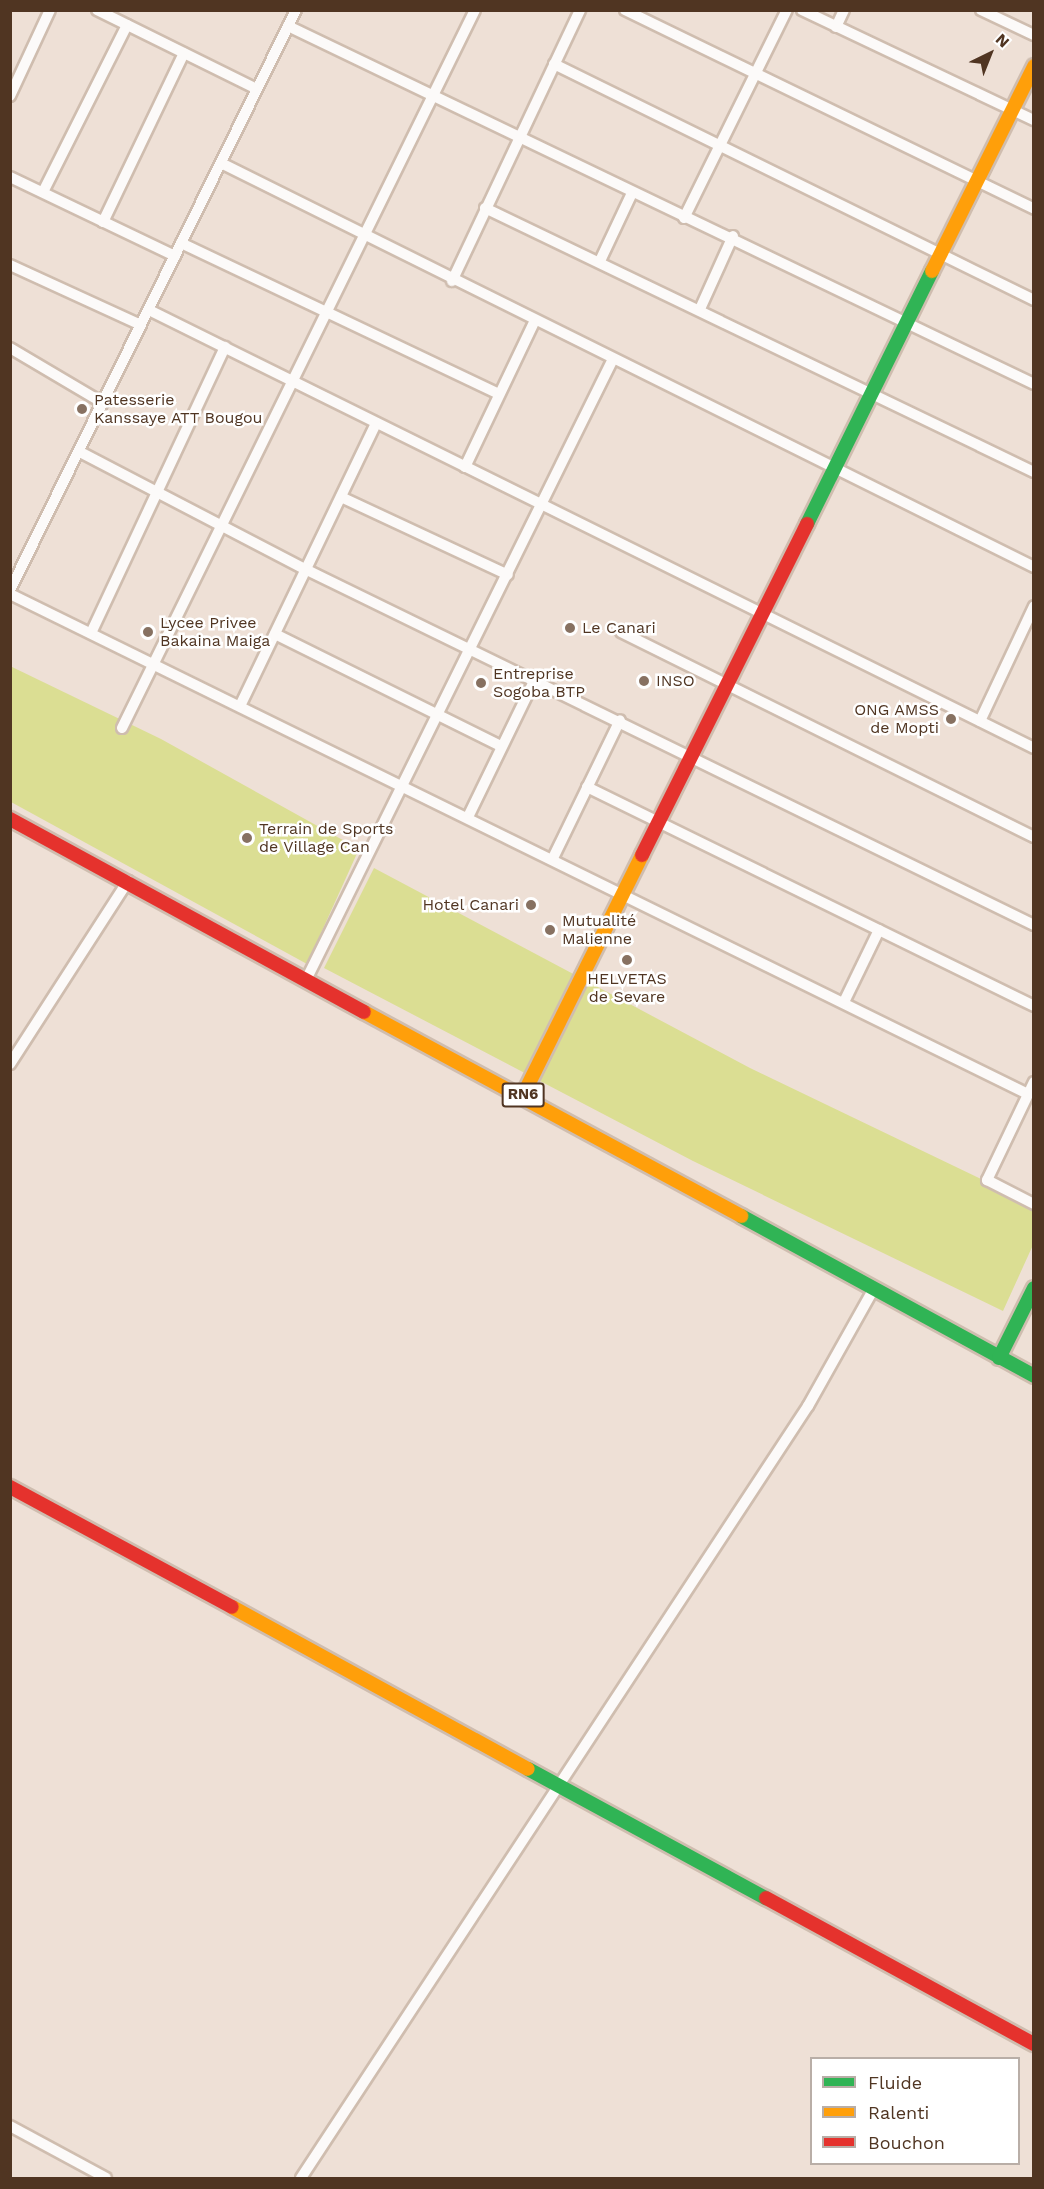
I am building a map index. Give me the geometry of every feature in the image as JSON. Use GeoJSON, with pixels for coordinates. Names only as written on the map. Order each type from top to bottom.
{"type":"FeatureCollection","features":[{"type":"Feature","properties":{"kind":"street"},"geometry":{"type":"LineString","coordinates":[[10,96],[50,10]]}},
{"type":"Feature","properties":{"kind":"street"},"geometry":{"type":"LineString","coordinates":[[97,10],[257,88]]}},
{"type":"Feature","properties":{"kind":"street"},"geometry":{"type":"LineString","coordinates":[[282,10],[436,94],[632,193],[684,218],[733,236],[1034,384]]}},
{"type":"Feature","properties":{"kind":"street"},"geometry":{"type":"LineString","coordinates":[[122,728],[293,381],[330,314],[364,235],[436,94],[475,10]]}},
{"type":"Feature","properties":{"kind":"street"},"geometry":{"type":"LineString","coordinates":[[452,281],[518,136],[580,10]]}},
{"type":"Feature","properties":{"kind":"street"},"geometry":{"type":"LineString","coordinates":[[625,10],[756,79],[1034,209]]}},
{"type":"Feature","properties":{"kind":"street"},"geometry":{"type":"LineString","coordinates":[[684,218],[756,79],[787,10]]}},
{"type":"Feature","properties":{"kind":"street"},"geometry":{"type":"LineString","coordinates":[[802,10],[1034,120]]}},
{"type":"Feature","properties":{"kind":"street"},"geometry":{"type":"LineString","coordinates":[[836,27],[844,10]]}},
{"type":"Feature","properties":{"kind":"street"},"geometry":{"type":"LineString","coordinates":[[981,10],[1034,35]]}},
{"type":"Feature","properties":{"kind":"street"},"geometry":{"type":"LineString","coordinates":[[293,17],[10,592],[624,892],[1028,1094]]}},
{"type":"Feature","properties":{"kind":"street"},"geometry":{"type":"LineString","coordinates":[[43,192],[127,25]]}},
{"type":"Feature","properties":{"kind":"street"},"geometry":{"type":"LineString","coordinates":[[103,222],[184,53]]}},
{"type":"Feature","properties":{"kind":"street"},"geometry":{"type":"LineString","coordinates":[[554,64],[721,149],[1034,300]]}},
{"type":"Feature","properties":{"kind":"street"},"geometry":{"type":"LineString","coordinates":[[523,1095],[1034,66]]}},
{"type":"Feature","properties":{"kind":"street"},"geometry":{"type":"LineString","coordinates":[[221,163],[452,281],[1034,567]]}},
{"type":"Feature","properties":{"kind":"street"},"geometry":{"type":"LineString","coordinates":[[10,177],[175,256]]}},
{"type":"Feature","properties":{"kind":"street"},"geometry":{"type":"LineString","coordinates":[[600,261],[632,193]]}},
{"type":"Feature","properties":{"kind":"street"},"geometry":{"type":"LineString","coordinates":[[485,208],[700,309],[1034,472]]}},
{"type":"Feature","properties":{"kind":"street"},"geometry":{"type":"LineString","coordinates":[[700,309],[733,236]]}},
{"type":"Feature","properties":{"kind":"street"},"geometry":{"type":"LineString","coordinates":[[181,243],[499,394]]}},
{"type":"Feature","properties":{"kind":"street"},"geometry":{"type":"LineString","coordinates":[[10,265],[141,325]]}},
{"type":"Feature","properties":{"kind":"street"},"geometry":{"type":"LineString","coordinates":[[149,310],[1034,748]]}},
{"type":"Feature","properties":{"kind":"street"},"geometry":{"type":"LineString","coordinates":[[465,467],[535,320]]}},
{"type":"Feature","properties":{"kind":"street"},"geometry":{"type":"LineString","coordinates":[[91,633],[155,492],[225,347]]}},
{"type":"Feature","properties":{"kind":"street"},"geometry":{"type":"LineString","coordinates":[[10,348],[103,402]]}},
{"type":"Feature","properties":{"kind":"street"},"geometry":{"type":"LineString","coordinates":[[308,976],[543,507],[613,359]]}},
{"type":"Feature","properties":{"kind":"street"},"geometry":{"type":"LineString","coordinates":[[240,706],[376,423]]}},
{"type":"Feature","properties":{"kind":"street"},"geometry":{"type":"LineString","coordinates":[[80,452],[307,570],[693,755],[1034,925]]}},
{"type":"Feature","properties":{"kind":"street"},"geometry":{"type":"LineString","coordinates":[[341,497],[508,575]]}},
{"type":"Feature","properties":{"kind":"street"},"geometry":{"type":"LineString","coordinates":[[980,721],[1034,606]]}},
{"type":"Feature","properties":{"kind":"street"},"geometry":{"type":"LineString","coordinates":[[621,632],[1034,837]]}},
{"type":"Feature","properties":{"kind":"street"},"geometry":{"type":"LineString","coordinates":[[275,634],[501,746]]}},
{"type":"Feature","properties":{"kind":"street"},"geometry":{"type":"LineString","coordinates":[[468,817],[535,679]]}},
{"type":"Feature","properties":{"kind":"street"},"geometry":{"type":"LineString","coordinates":[[553,858],[620,720]]}},
{"type":"Feature","properties":{"kind":"street"},"geometry":{"type":"LineString","coordinates":[[587,786],[1034,1006]]}},
{"type":"Feature","properties":{"kind":"street","name":"RN6"},"geometry":{"type":"LineString","coordinates":[[10,819],[308,976],[873,1290],[1034,1376]]}},
{"type":"Feature","properties":{"kind":"street"},"geometry":{"type":"LineString","coordinates":[[10,1064],[128,881]]}},
{"type":"Feature","properties":{"kind":"street"},"geometry":{"type":"LineString","coordinates":[[844,1002],[879,930]]}},
{"type":"Feature","properties":{"kind":"street"},"geometry":{"type":"LineString","coordinates":[[1034,1082],[987,1180],[1034,1204]]}},
{"type":"Feature","properties":{"kind":"street"},"geometry":{"type":"LineString","coordinates":[[999,1358],[1034,1288]]}},
{"type":"Feature","properties":{"kind":"street"},"geometry":{"type":"LineString","coordinates":[[301,2178],[556,1783],[808,1406],[873,1290]]}},
{"type":"Feature","properties":{"kind":"street"},"geometry":{"type":"LineString","coordinates":[[10,1487],[1034,2044]]}},
{"type":"Feature","properties":{"kind":"street"},"geometry":{"type":"LineString","coordinates":[[10,2126],[106,2178]]}},
{"type":"Feature","properties":{"kind":"green space"},"geometry":{"type":"Polygon","coordinates":[[[10,666],[161,739],[359,849],[307,964],[11,802],[10,666]]]}},
{"type":"Feature","properties":{"kind":"green space"},"geometry":{"type":"Polygon","coordinates":[[[374,868],[750,1068],[1033,1204],[1033,1245],[1003,1311],[693,1161],[324,968],[374,868]]]}},
{"type":"Feature","properties":{"kind":"traffic: fast"},"geometry":{"type":"LineString","coordinates":[[807,524],[932,271]]}},
{"type":"Feature","properties":{"kind":"traffic: fast"},"geometry":{"type":"LineString","coordinates":[[741,1216],[1034,1376]]}},
{"type":"Feature","properties":{"kind":"traffic: fast"},"geometry":{"type":"LineString","coordinates":[[999,1358],[1034,1288]]}},
{"type":"Feature","properties":{"kind":"traffic: fast"},"geometry":{"type":"LineString","coordinates":[[528,1769],[766,1898]]}},
{"type":"Feature","properties":{"kind":"traffic: slow"},"geometry":{"type":"LineString","coordinates":[[932,271],[1034,66]]}},
{"type":"Feature","properties":{"kind":"traffic: slow"},"geometry":{"type":"LineString","coordinates":[[523,1095],[642,855]]}},
{"type":"Feature","properties":{"kind":"traffic: slow"},"geometry":{"type":"LineString","coordinates":[[364,1012],[741,1216]]}},
{"type":"Feature","properties":{"kind":"traffic: slow"},"geometry":{"type":"LineString","coordinates":[[232,1607],[528,1769]]}},
{"type":"Feature","properties":{"kind":"traffic: jam"},"geometry":{"type":"LineString","coordinates":[[642,855],[807,524]]}},
{"type":"Feature","properties":{"kind":"traffic: jam"},"geometry":{"type":"LineString","coordinates":[[10,819],[364,1012]]}},
{"type":"Feature","properties":{"kind":"traffic: jam"},"geometry":{"type":"LineString","coordinates":[[10,1487],[232,1607]]}},
{"type":"Feature","properties":{"kind":"traffic: jam"},"geometry":{"type":"LineString","coordinates":[[766,1898],[1034,2044]]}},
{"type":"Feature","properties":{"kind":"place","name":"Patesserie Kanssaye ATT Bougou"},"geometry":{"type":"Point","coordinates":[82,409]}},
{"type":"Feature","properties":{"kind":"place","name":"Le Canari"},"geometry":{"type":"Point","coordinates":[570,628]}},
{"type":"Feature","properties":{"kind":"place","name":"Lycee Privee Bakaina Maiga"},"geometry":{"type":"Point","coordinates":[148,632]}},
{"type":"Feature","properties":{"kind":"place","name":"INSO"},"geometry":{"type":"Point","coordinates":[644,681]}},
{"type":"Feature","properties":{"kind":"place","name":"Entreprise Sogoba BTP"},"geometry":{"type":"Point","coordinates":[481,683]}},
{"type":"Feature","properties":{"kind":"place","name":"ONG AMSS de Mopti"},"geometry":{"type":"Point","coordinates":[951,719]}},
{"type":"Feature","properties":{"kind":"place","name":"Terrain de Sports de Village Can"},"geometry":{"type":"Point","coordinates":[247,838]}},
{"type":"Feature","properties":{"kind":"place","name":"Hotel Canari"},"geometry":{"type":"Point","coordinates":[531,905]}},
{"type":"Feature","properties":{"kind":"place","name":"Mutualité Malienne"},"geometry":{"type":"Point","coordinates":[550,930]}},
{"type":"Feature","properties":{"kind":"place","name":"HELVETAS de Sevare"},"geometry":{"type":"Point","coordinates":[627,960]}}]}
